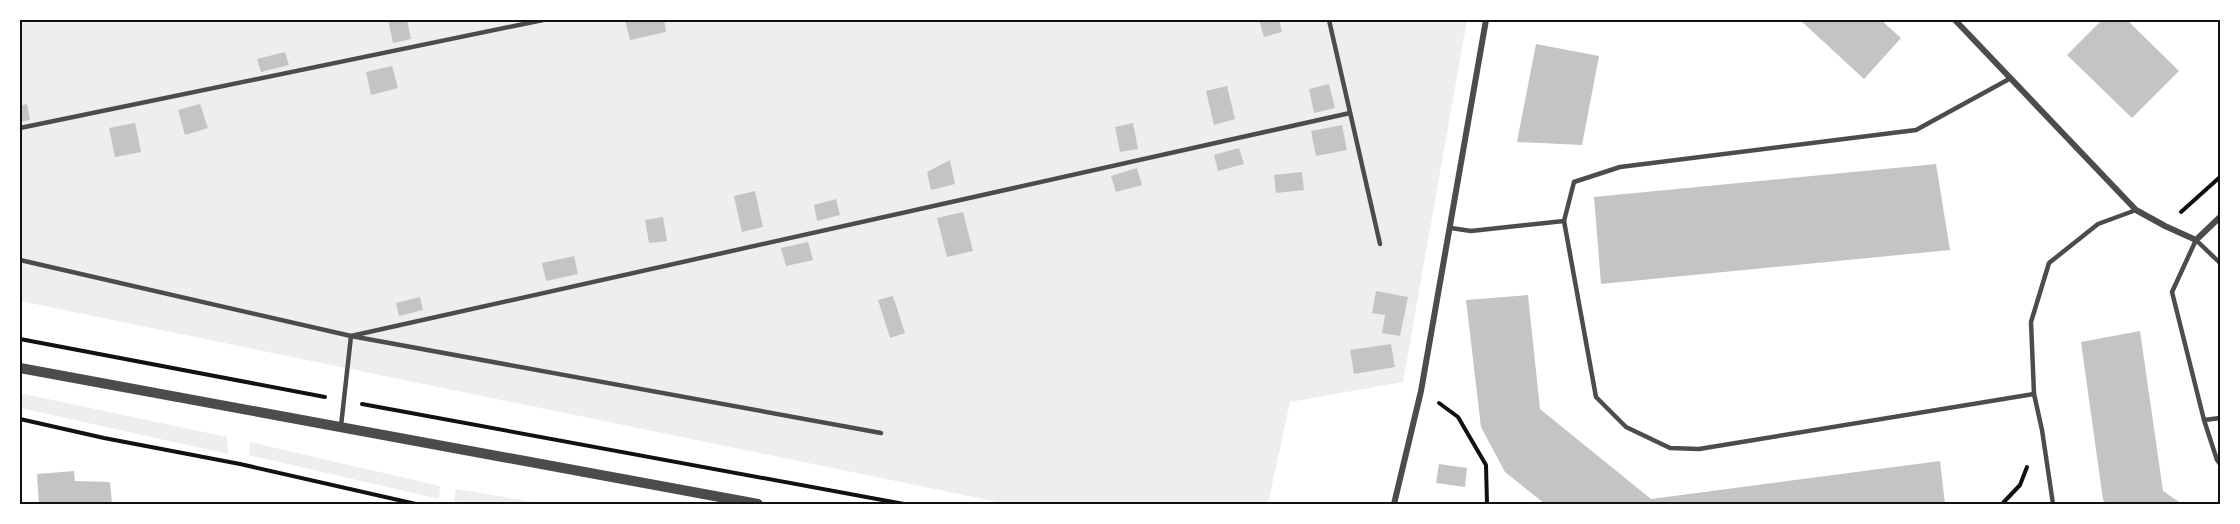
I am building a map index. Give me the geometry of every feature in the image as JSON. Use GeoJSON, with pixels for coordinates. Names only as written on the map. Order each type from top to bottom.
{"type":"FeatureCollection","features":[{"type":"Feature","properties":{"kind":"street"},"geometry":{"type":"LineString","coordinates":[[1394,504],[1421,391],[1486,20]]}},
{"type":"Feature","properties":{"kind":"street"},"geometry":{"type":"LineString","coordinates":[[1955,20],[2012,77],[2136,210],[2196,240],[2220,217]]}},
{"type":"Feature","properties":{"kind":"street"},"geometry":{"type":"LineString","coordinates":[[20,368],[758,504]]}},
{"type":"Feature","properties":{"kind":"lane"},"geometry":{"type":"LineString","coordinates":[[20,128],[543,20]]}},
{"type":"Feature","properties":{"kind":"lane"},"geometry":{"type":"LineString","coordinates":[[1329,20],[1380,244]]}},
{"type":"Feature","properties":{"kind":"lane"},"geometry":{"type":"LineString","coordinates":[[2012,77],[1916,130],[1620,167],[1574,182],[1564,221],[1596,398],[1626,428],[1670,448],[1699,449],[2034,394]]}},
{"type":"Feature","properties":{"kind":"lane"},"geometry":{"type":"LineString","coordinates":[[351,336],[1350,113]]}},
{"type":"Feature","properties":{"kind":"lane"},"geometry":{"type":"LineString","coordinates":[[2053,504],[2043,430],[2034,394],[2031,322],[2049,263],[2098,224],[2136,210]]}},
{"type":"Feature","properties":{"kind":"lane"},"geometry":{"type":"LineString","coordinates":[[1451,228],[1471,231],[1564,221]]}},
{"type":"Feature","properties":{"kind":"lane"},"geometry":{"type":"LineString","coordinates":[[2220,263],[2196,240],[2172,292],[2204,420],[2220,464]]}},
{"type":"Feature","properties":{"kind":"lane"},"geometry":{"type":"LineString","coordinates":[[20,260],[351,336],[881,433]]}},
{"type":"Feature","properties":{"kind":"lane"},"geometry":{"type":"LineString","coordinates":[[341,427],[351,336]]}},
{"type":"Feature","properties":{"kind":"lane"},"geometry":{"type":"LineString","coordinates":[[2204,420],[2220,418]]}},
{"type":"Feature","properties":{"kind":"path"},"geometry":{"type":"LineString","coordinates":[[2165,226],[2220,177]]}},
{"type":"Feature","properties":{"kind":"path"},"geometry":{"type":"LineString","coordinates":[[20,339],[904,504]]}},
{"type":"Feature","properties":{"kind":"path"},"geometry":{"type":"LineString","coordinates":[[1421,391],[1458,417],[1486,465],[1487,504]]}},
{"type":"Feature","properties":{"kind":"path"},"geometry":{"type":"LineString","coordinates":[[20,419],[416,504]]}},
{"type":"Feature","properties":{"kind":"path"},"geometry":{"type":"LineString","coordinates":[[2002,504],[2020,485],[2043,430]]}},
{"type":"Feature","properties":{"kind":"shaded area"},"geometry":{"type":"Polygon","coordinates":[[[20,20],[1467,20],[1403,382],[1290,402],[1268,504],[1007,504],[20,301],[20,20]]]}},
{"type":"Feature","properties":{"kind":"shaded area"},"geometry":{"type":"Polygon","coordinates":[[[20,393],[227,437],[228,454],[20,408],[20,393]]]}},
{"type":"Feature","properties":{"kind":"shaded area"},"geometry":{"type":"Polygon","coordinates":[[[250,442],[440,486],[439,499],[249,455],[250,442]]]}},
{"type":"Feature","properties":{"kind":"shaded area"},"geometry":{"type":"Polygon","coordinates":[[[456,489],[545,504],[473,504],[454,501],[456,489]]]}},
{"type":"Feature","properties":{"kind":"building"},"geometry":{"type":"Polygon","coordinates":[[[388,20],[407,20],[411,39],[393,43],[388,20]]]}},
{"type":"Feature","properties":{"kind":"building"},"geometry":{"type":"Polygon","coordinates":[[[625,20],[664,20],[666,32],[630,40],[625,20]]]}},
{"type":"Feature","properties":{"kind":"building"},"geometry":{"type":"Polygon","coordinates":[[[1259,20],[1279,20],[1282,32],[1264,37],[1259,20]]]}},
{"type":"Feature","properties":{"kind":"building"},"geometry":{"type":"Polygon","coordinates":[[[1800,20],[1881,20],[1901,38],[1864,79],[1800,20]]]}},
{"type":"Feature","properties":{"kind":"building"},"geometry":{"type":"Polygon","coordinates":[[[2102,20],[2127,20],[2179,71],[2132,118],[2067,55],[2102,20]]]}},
{"type":"Feature","properties":{"kind":"building"},"geometry":{"type":"Polygon","coordinates":[[[1536,44],[1599,56],[1582,145],[1517,142],[1536,44]]]}},
{"type":"Feature","properties":{"kind":"building"},"geometry":{"type":"Polygon","coordinates":[[[285,52],[289,65],[261,72],[257,59],[285,52]]]}},
{"type":"Feature","properties":{"kind":"building"},"geometry":{"type":"Polygon","coordinates":[[[392,66],[398,88],[371,95],[366,72],[392,66]]]}},
{"type":"Feature","properties":{"kind":"building"},"geometry":{"type":"Polygon","coordinates":[[[1329,84],[1335,108],[1314,113],[1309,89],[1329,84]]]}},
{"type":"Feature","properties":{"kind":"building"},"geometry":{"type":"Polygon","coordinates":[[[1227,86],[1235,119],[1214,125],[1206,91],[1227,86]]]}},
{"type":"Feature","properties":{"kind":"building"},"geometry":{"type":"Polygon","coordinates":[[[27,104],[30,120],[20,122],[20,106],[27,104]]]}},
{"type":"Feature","properties":{"kind":"building"},"geometry":{"type":"Polygon","coordinates":[[[200,104],[208,128],[185,135],[178,110],[200,104]]]}},
{"type":"Feature","properties":{"kind":"building"},"geometry":{"type":"Polygon","coordinates":[[[135,123],[141,152],[115,157],[109,128],[135,123]]]}},
{"type":"Feature","properties":{"kind":"building"},"geometry":{"type":"Polygon","coordinates":[[[1133,123],[1138,149],[1120,152],[1115,127],[1133,123]]]}},
{"type":"Feature","properties":{"kind":"building"},"geometry":{"type":"Polygon","coordinates":[[[1342,125],[1347,150],[1316,156],[1311,131],[1342,125]]]}},
{"type":"Feature","properties":{"kind":"building"},"geometry":{"type":"Polygon","coordinates":[[[1239,148],[1244,164],[1218,171],[1214,155],[1239,148]]]}},
{"type":"Feature","properties":{"kind":"building"},"geometry":{"type":"Polygon","coordinates":[[[950,160],[955,184],[931,190],[927,172],[950,160]]]}},
{"type":"Feature","properties":{"kind":"building"},"geometry":{"type":"Polygon","coordinates":[[[1936,164],[1950,250],[1601,284],[1594,197],[1936,164]]]}},
{"type":"Feature","properties":{"kind":"building"},"geometry":{"type":"Polygon","coordinates":[[[1137,168],[1142,185],[1116,192],[1111,176],[1137,168]]]}},
{"type":"Feature","properties":{"kind":"building"},"geometry":{"type":"Polygon","coordinates":[[[1302,172],[1304,190],[1276,193],[1274,175],[1302,172]]]}},
{"type":"Feature","properties":{"kind":"building"},"geometry":{"type":"Polygon","coordinates":[[[755,191],[763,227],[742,232],[734,196],[755,191]]]}},
{"type":"Feature","properties":{"kind":"building"},"geometry":{"type":"Polygon","coordinates":[[[836,199],[840,215],[817,221],[814,205],[836,199]]]}},
{"type":"Feature","properties":{"kind":"building"},"geometry":{"type":"Polygon","coordinates":[[[963,212],[973,251],[947,257],[937,218],[963,212]]]}},
{"type":"Feature","properties":{"kind":"building"},"geometry":{"type":"Polygon","coordinates":[[[663,217],[667,241],[649,243],[645,220],[663,217]]]}},
{"type":"Feature","properties":{"kind":"building"},"geometry":{"type":"Polygon","coordinates":[[[808,242],[813,260],[786,266],[781,248],[808,242]]]}},
{"type":"Feature","properties":{"kind":"building"},"geometry":{"type":"Polygon","coordinates":[[[574,256],[578,274],[546,281],[542,263],[574,256]]]}},
{"type":"Feature","properties":{"kind":"building"},"geometry":{"type":"Polygon","coordinates":[[[1376,291],[1408,297],[1400,336],[1382,333],[1385,315],[1372,313],[1376,291]]]}},
{"type":"Feature","properties":{"kind":"building"},"geometry":{"type":"Polygon","coordinates":[[[1528,295],[1540,409],[1651,499],[1940,461],[1945,504],[1545,504],[1505,472],[1481,427],[1466,300],[1528,295]]]}},
{"type":"Feature","properties":{"kind":"building"},"geometry":{"type":"Polygon","coordinates":[[[893,296],[905,333],[890,338],[878,300],[893,296]]]}},
{"type":"Feature","properties":{"kind":"building"},"geometry":{"type":"Polygon","coordinates":[[[420,297],[423,310],[399,316],[396,303],[420,297]]]}},
{"type":"Feature","properties":{"kind":"building"},"geometry":{"type":"Polygon","coordinates":[[[2140,331],[2163,491],[2182,504],[2106,504],[2103,500],[2081,342],[2140,331]]]}},
{"type":"Feature","properties":{"kind":"building"},"geometry":{"type":"Polygon","coordinates":[[[1391,344],[1395,367],[1354,374],[1350,350],[1391,344]]]}},
{"type":"Feature","properties":{"kind":"building"},"geometry":{"type":"Polygon","coordinates":[[[1439,464],[1467,468],[1465,487],[1436,483],[1439,464]]]}},
{"type":"Feature","properties":{"kind":"building"},"geometry":{"type":"Polygon","coordinates":[[[74,471],[75,481],[110,482],[112,504],[39,504],[37,474],[74,471]]]}}]}
